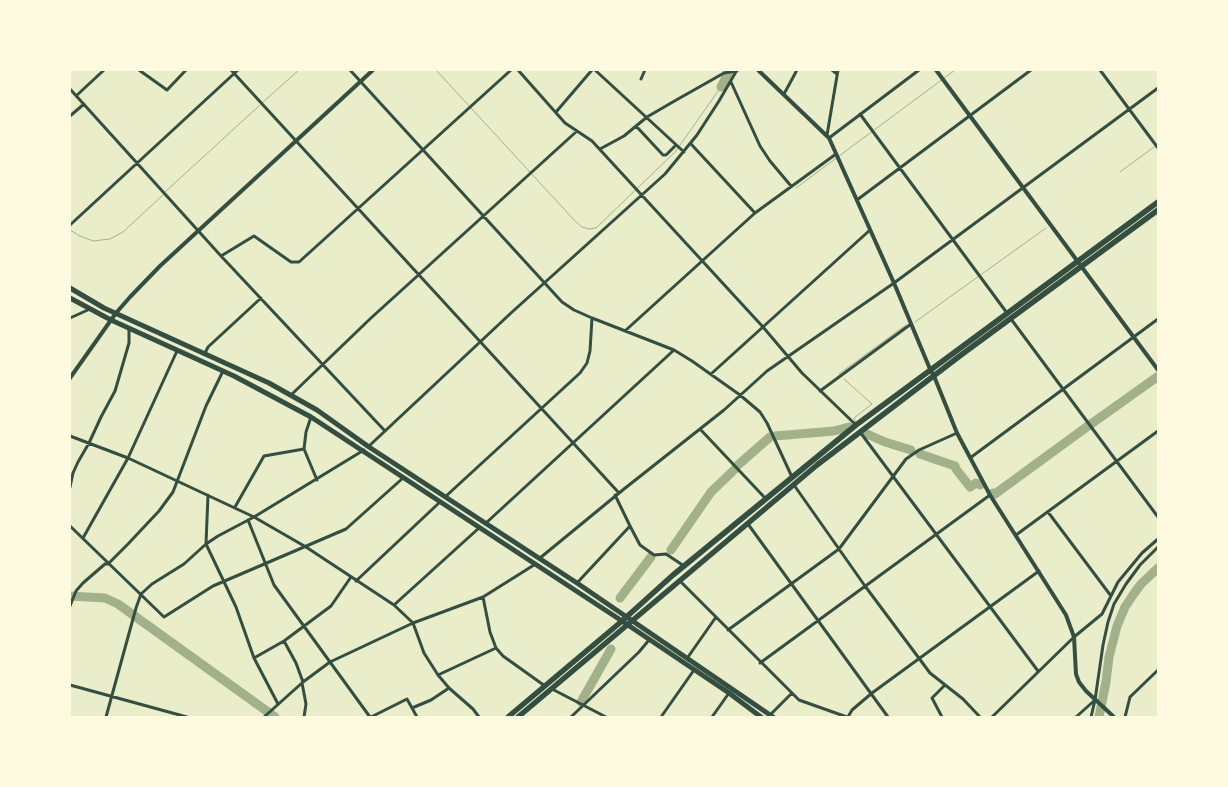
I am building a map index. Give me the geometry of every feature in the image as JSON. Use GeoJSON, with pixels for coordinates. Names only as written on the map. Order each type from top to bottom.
{"type":"FeatureCollection","features":[{"type":"Feature","properties":{"kind":"highway"},"geometry":{"type":"LineString","coordinates":[[508,717],[544,686],[748,524],[794,484],[934,376],[1077,261],[1158,202]]}},
{"type":"Feature","properties":{"kind":"highway"},"geometry":{"type":"LineString","coordinates":[[518,717],[627,621],[684,567],[856,425],[930,369],[1081,267],[1158,210]]}},
{"type":"Feature","properties":{"kind":"main road"},"geometry":{"type":"LineString","coordinates":[[70,288],[116,314],[204,353],[317,410],[486,524],[577,582],[649,640],[729,693],[761,717]]}},
{"type":"Feature","properties":{"kind":"main road"},"geometry":{"type":"LineString","coordinates":[[70,298],[111,320],[224,371],[311,417],[534,565],[688,657],[772,716]]}},
{"type":"Feature","properties":{"kind":"street"},"geometry":{"type":"LineString","coordinates":[[76,96],[104,70]]}},
{"type":"Feature","properties":{"kind":"street"},"geometry":{"type":"LineString","coordinates":[[139,70],[167,90],[186,70]]}},
{"type":"Feature","properties":{"kind":"street"},"geometry":{"type":"LineString","coordinates":[[178,70],[182,74]]}},
{"type":"Feature","properties":{"kind":"street"},"geometry":{"type":"LineString","coordinates":[[231,70],[542,408],[617,494],[640,545],[649,553],[658,556],[666,554],[684,567]]}},
{"type":"Feature","properties":{"kind":"street"},"geometry":{"type":"LineString","coordinates":[[70,225],[238,70]]}},
{"type":"Feature","properties":{"kind":"street"},"geometry":{"type":"LineString","coordinates":[[350,70],[562,302],[592,318],[674,350],[740,395],[760,412],[767,423],[792,477]]}},
{"type":"Feature","properties":{"kind":"street"},"geometry":{"type":"LineString","coordinates":[[70,378],[130,296],[198,230],[373,70]]}},
{"type":"Feature","properties":{"kind":"street"},"geometry":{"type":"LineString","coordinates":[[221,256],[254,236],[291,262],[299,262],[511,70]]}},
{"type":"Feature","properties":{"kind":"street"},"geometry":{"type":"LineString","coordinates":[[518,70],[565,123],[592,141],[600,149],[820,391],[856,425]]}},
{"type":"Feature","properties":{"kind":"street"},"geometry":{"type":"LineString","coordinates":[[556,112],[594,70],[682,151]]}},
{"type":"Feature","properties":{"kind":"street"},"geometry":{"type":"LineString","coordinates":[[641,79],[645,70]]}},
{"type":"Feature","properties":{"kind":"street"},"geometry":{"type":"LineString","coordinates":[[600,149],[624,136],[647,117],[724,73],[737,70]]}},
{"type":"Feature","properties":{"kind":"street"},"geometry":{"type":"LineString","coordinates":[[106,717],[141,594],[152,584],[184,564],[206,544],[316,480],[369,446],[664,174],[682,151],[691,144],[737,70]]}},
{"type":"Feature","properties":{"kind":"street"},"geometry":{"type":"LineString","coordinates":[[758,70],[828,137],[894,284],[957,433],[990,495],[1066,615],[1074,637],[1076,674],[1079,682],[1114,717]]}},
{"type":"Feature","properties":{"kind":"street"},"geometry":{"type":"LineString","coordinates":[[784,94],[797,70]]}},
{"type":"Feature","properties":{"kind":"street"},"geometry":{"type":"LineString","coordinates":[[828,137],[838,72],[832,70]]}},
{"type":"Feature","properties":{"kind":"street"},"geometry":{"type":"LineString","coordinates":[[828,137],[919,70]]}},
{"type":"Feature","properties":{"kind":"street"},"geometry":{"type":"LineString","coordinates":[[936,70],[1158,370]]}},
{"type":"Feature","properties":{"kind":"street"},"geometry":{"type":"LineString","coordinates":[[857,200],[1032,70]]}},
{"type":"Feature","properties":{"kind":"street"},"geometry":{"type":"LineString","coordinates":[[1100,70],[1158,148]]}},
{"type":"Feature","properties":{"kind":"street"},"geometry":{"type":"LineString","coordinates":[[730,82],[760,146],[791,186]]}},
{"type":"Feature","properties":{"kind":"street"},"geometry":{"type":"LineString","coordinates":[[540,559],[617,494],[700,429],[753,382],[894,284],[1158,88]]}},
{"type":"Feature","properties":{"kind":"street"},"geometry":{"type":"LineString","coordinates":[[70,89],[221,256],[384,431]]}},
{"type":"Feature","properties":{"kind":"street"},"geometry":{"type":"LineString","coordinates":[[70,116],[84,104]]}},
{"type":"Feature","properties":{"kind":"street"},"geometry":{"type":"LineString","coordinates":[[860,114],[1158,517]]}},
{"type":"Feature","properties":{"kind":"street"},"geometry":{"type":"LineString","coordinates":[[636,126],[663,155],[666,156],[676,145]]}},
{"type":"Feature","properties":{"kind":"street"},"geometry":{"type":"LineString","coordinates":[[291,396],[323,364],[577,131]]}},
{"type":"Feature","properties":{"kind":"street"},"geometry":{"type":"LineString","coordinates":[[691,144],[755,214]]}},
{"type":"Feature","properties":{"kind":"street"},"geometry":{"type":"LineString","coordinates":[[626,330],[755,214],[836,154]]}},
{"type":"Feature","properties":{"kind":"street"},"geometry":{"type":"LineString","coordinates":[[711,374],[870,230]]}},
{"type":"Feature","properties":{"kind":"street"},"geometry":{"type":"LineString","coordinates":[[204,353],[208,347],[261,298]]}},
{"type":"Feature","properties":{"kind":"street"},"geometry":{"type":"LineString","coordinates":[[70,318],[90,308]]}},
{"type":"Feature","properties":{"kind":"street"},"geometry":{"type":"LineString","coordinates":[[446,497],[580,373],[587,363],[590,350],[592,318]]}},
{"type":"Feature","properties":{"kind":"street"},"geometry":{"type":"LineString","coordinates":[[970,458],[1158,319]]}},
{"type":"Feature","properties":{"kind":"street"},"geometry":{"type":"LineString","coordinates":[[820,391],[911,324]]}},
{"type":"Feature","properties":{"kind":"street"},"geometry":{"type":"LineString","coordinates":[[70,486],[73,473],[115,391],[122,373],[129,343],[129,328]]}},
{"type":"Feature","properties":{"kind":"street"},"geometry":{"type":"LineString","coordinates":[[83,538],[128,458],[177,350]]}},
{"type":"Feature","properties":{"kind":"street"},"geometry":{"type":"LineString","coordinates":[[486,524],[674,350]]}},
{"type":"Feature","properties":{"kind":"street"},"geometry":{"type":"LineString","coordinates":[[71,604],[76,591],[83,583],[105,564],[108,564],[159,511],[174,492],[206,406],[224,371]]}},
{"type":"Feature","properties":{"kind":"street"},"geometry":{"type":"LineString","coordinates":[[311,417],[306,432],[304,448],[316,480]]}},
{"type":"Feature","properties":{"kind":"street"},"geometry":{"type":"LineString","coordinates":[[700,429],[766,499]]}},
{"type":"Feature","properties":{"kind":"street"},"geometry":{"type":"LineString","coordinates":[[1016,535],[1158,431]]}},
{"type":"Feature","properties":{"kind":"street"},"geometry":{"type":"LineString","coordinates":[[860,432],[1038,671]]}},
{"type":"Feature","properties":{"kind":"street"},"geometry":{"type":"LineString","coordinates":[[728,630],[839,549],[906,459],[919,450],[957,433]]}},
{"type":"Feature","properties":{"kind":"street"},"geometry":{"type":"LineString","coordinates":[[70,436],[128,458],[254,517],[306,547],[394,605],[413,623],[424,653],[438,675],[480,717]]}},
{"type":"Feature","properties":{"kind":"street"},"geometry":{"type":"LineString","coordinates":[[234,508],[264,456],[304,448]]}},
{"type":"Feature","properties":{"kind":"street"},"geometry":{"type":"LineString","coordinates":[[70,526],[164,617],[225,581],[346,528],[402,478]]}},
{"type":"Feature","properties":{"kind":"street"},"geometry":{"type":"LineString","coordinates":[[794,484],[865,586],[930,673],[963,699],[980,717]]}},
{"type":"Feature","properties":{"kind":"street"},"geometry":{"type":"LineString","coordinates":[[208,495],[206,544],[236,607],[254,658],[278,704]]}},
{"type":"Feature","properties":{"kind":"street"},"geometry":{"type":"LineString","coordinates":[[760,663],[990,495]]}},
{"type":"Feature","properties":{"kind":"street"},"geometry":{"type":"LineString","coordinates":[[356,581],[440,502]]}},
{"type":"Feature","properties":{"kind":"street"},"geometry":{"type":"LineString","coordinates":[[1048,512],[1111,596]]}},
{"type":"Feature","properties":{"kind":"street"},"geometry":{"type":"LineString","coordinates":[[248,520],[274,585],[370,717],[407,699],[417,717]]}},
{"type":"Feature","properties":{"kind":"street"},"geometry":{"type":"LineString","coordinates":[[748,524],[888,717]]}},
{"type":"Feature","properties":{"kind":"street"},"geometry":{"type":"LineString","coordinates":[[577,582],[630,526]]}},
{"type":"Feature","properties":{"kind":"street"},"geometry":{"type":"LineString","coordinates":[[394,605],[479,528]]}},
{"type":"Feature","properties":{"kind":"street"},"geometry":{"type":"LineString","coordinates":[[992,717],[1074,637],[1102,614],[1118,582],[1142,553],[1158,538]]}},
{"type":"Feature","properties":{"kind":"street"},"geometry":{"type":"LineString","coordinates":[[1091,717],[1103,645],[1114,604],[1131,578],[1158,547]]}},
{"type":"Feature","properties":{"kind":"street"},"geometry":{"type":"LineString","coordinates":[[264,717],[302,682],[330,662],[413,623],[483,597],[534,565]]}},
{"type":"Feature","properties":{"kind":"street"},"geometry":{"type":"LineString","coordinates":[[679,580],[799,700],[848,717],[852,710],[872,694],[1039,571]]}},
{"type":"Feature","properties":{"kind":"street"},"geometry":{"type":"LineString","coordinates":[[254,658],[284,641],[330,606],[351,577]]}},
{"type":"Feature","properties":{"kind":"street"},"geometry":{"type":"LineString","coordinates":[[483,597],[490,632],[496,648],[503,656],[544,686]]}},
{"type":"Feature","properties":{"kind":"street"},"geometry":{"type":"LineString","coordinates":[[688,657],[716,617]]}},
{"type":"Feature","properties":{"kind":"street"},"geometry":{"type":"LineString","coordinates":[[571,717],[649,640]]}},
{"type":"Feature","properties":{"kind":"street"},"geometry":{"type":"LineString","coordinates":[[284,641],[296,663],[302,682],[306,704],[304,717]]}},
{"type":"Feature","properties":{"kind":"street"},"geometry":{"type":"LineString","coordinates":[[438,675],[496,648]]}},
{"type":"Feature","properties":{"kind":"street"},"geometry":{"type":"LineString","coordinates":[[662,717],[694,670]]}},
{"type":"Feature","properties":{"kind":"street"},"geometry":{"type":"LineString","coordinates":[[1125,717],[1130,697],[1158,670]]}},
{"type":"Feature","properties":{"kind":"street"},"geometry":{"type":"LineString","coordinates":[[70,685],[187,717]]}},
{"type":"Feature","properties":{"kind":"street"},"geometry":{"type":"LineString","coordinates":[[942,717],[932,698],[945,685]]}},
{"type":"Feature","properties":{"kind":"street"},"geometry":{"type":"LineString","coordinates":[[412,708],[431,700],[449,688]]}},
{"type":"Feature","properties":{"kind":"street"},"geometry":{"type":"LineString","coordinates":[[551,689],[606,717]]}},
{"type":"Feature","properties":{"kind":"street"},"geometry":{"type":"LineString","coordinates":[[712,717],[729,693]]}},
{"type":"Feature","properties":{"kind":"street"},"geometry":{"type":"LineString","coordinates":[[772,716],[792,694]]}},
{"type":"Feature","properties":{"kind":"street"},"geometry":{"type":"LineString","coordinates":[[1076,717],[1092,705],[1095,700]]}},
{"type":"Feature","properties":{"kind":"waterway"},"geometry":{"type":"LineString","coordinates":[[263,102],[299,70]]}},
{"type":"Feature","properties":{"kind":"waterway"},"geometry":{"type":"LineString","coordinates":[[436,70],[575,221],[582,227],[589,229],[596,228],[675,152],[721,87]]}},
{"type":"Feature","properties":{"kind":"waterway"},"geometry":{"type":"LineString","coordinates":[[721,87],[728,74],[727,70]]}},
{"type":"Feature","properties":{"kind":"waterway"},"geometry":{"type":"LineString","coordinates":[[796,188],[955,70]]}},
{"type":"Feature","properties":{"kind":"waterway"},"geometry":{"type":"LineString","coordinates":[[165,192],[260,105]]}},
{"type":"Feature","properties":{"kind":"waterway"},"geometry":{"type":"LineString","coordinates":[[1120,172],[1154,147]]}},
{"type":"Feature","properties":{"kind":"waterway"},"geometry":{"type":"LineString","coordinates":[[70,230],[93,241],[110,239],[123,232],[163,195]]}},
{"type":"Feature","properties":{"kind":"waterway"},"geometry":{"type":"LineString","coordinates":[[915,322],[1046,228]]}},
{"type":"Feature","properties":{"kind":"waterway"},"geometry":{"type":"LineString","coordinates":[[839,374],[906,325]]}},
{"type":"Feature","properties":{"kind":"waterway"},"geometry":{"type":"LineString","coordinates":[[1091,424],[1157,377],[1158,379]]}},
{"type":"Feature","properties":{"kind":"waterway"},"geometry":{"type":"LineString","coordinates":[[844,379],[872,404],[854,418],[856,423]]}},
{"type":"Feature","properties":{"kind":"waterway"},"geometry":{"type":"LineString","coordinates":[[993,493],[995,494],[1088,426]]}},
{"type":"Feature","properties":{"kind":"waterway"},"geometry":{"type":"LineString","coordinates":[[775,436],[834,431],[849,427]]}},
{"type":"Feature","properties":{"kind":"waterway"},"geometry":{"type":"LineString","coordinates":[[867,434],[911,450]]}},
{"type":"Feature","properties":{"kind":"waterway"},"geometry":{"type":"LineString","coordinates":[[738,465],[770,437]]}},
{"type":"Feature","properties":{"kind":"waterway"},"geometry":{"type":"LineString","coordinates":[[920,454],[955,466],[970,487],[976,483],[980,485]]}},
{"type":"Feature","properties":{"kind":"waterway"},"geometry":{"type":"LineString","coordinates":[[671,550],[711,492],[735,469]]}},
{"type":"Feature","properties":{"kind":"waterway"},"geometry":{"type":"LineString","coordinates":[[620,598],[651,557]]}},
{"type":"Feature","properties":{"kind":"waterway"},"geometry":{"type":"LineString","coordinates":[[1099,717],[1109,657],[1117,626],[1125,607],[1133,595],[1141,584],[1158,568]]}},
{"type":"Feature","properties":{"kind":"waterway"},"geometry":{"type":"LineString","coordinates":[[70,596],[105,598],[118,604],[275,717]]}},
{"type":"Feature","properties":{"kind":"waterway"},"geometry":{"type":"LineString","coordinates":[[581,702],[611,649]]}}]}
